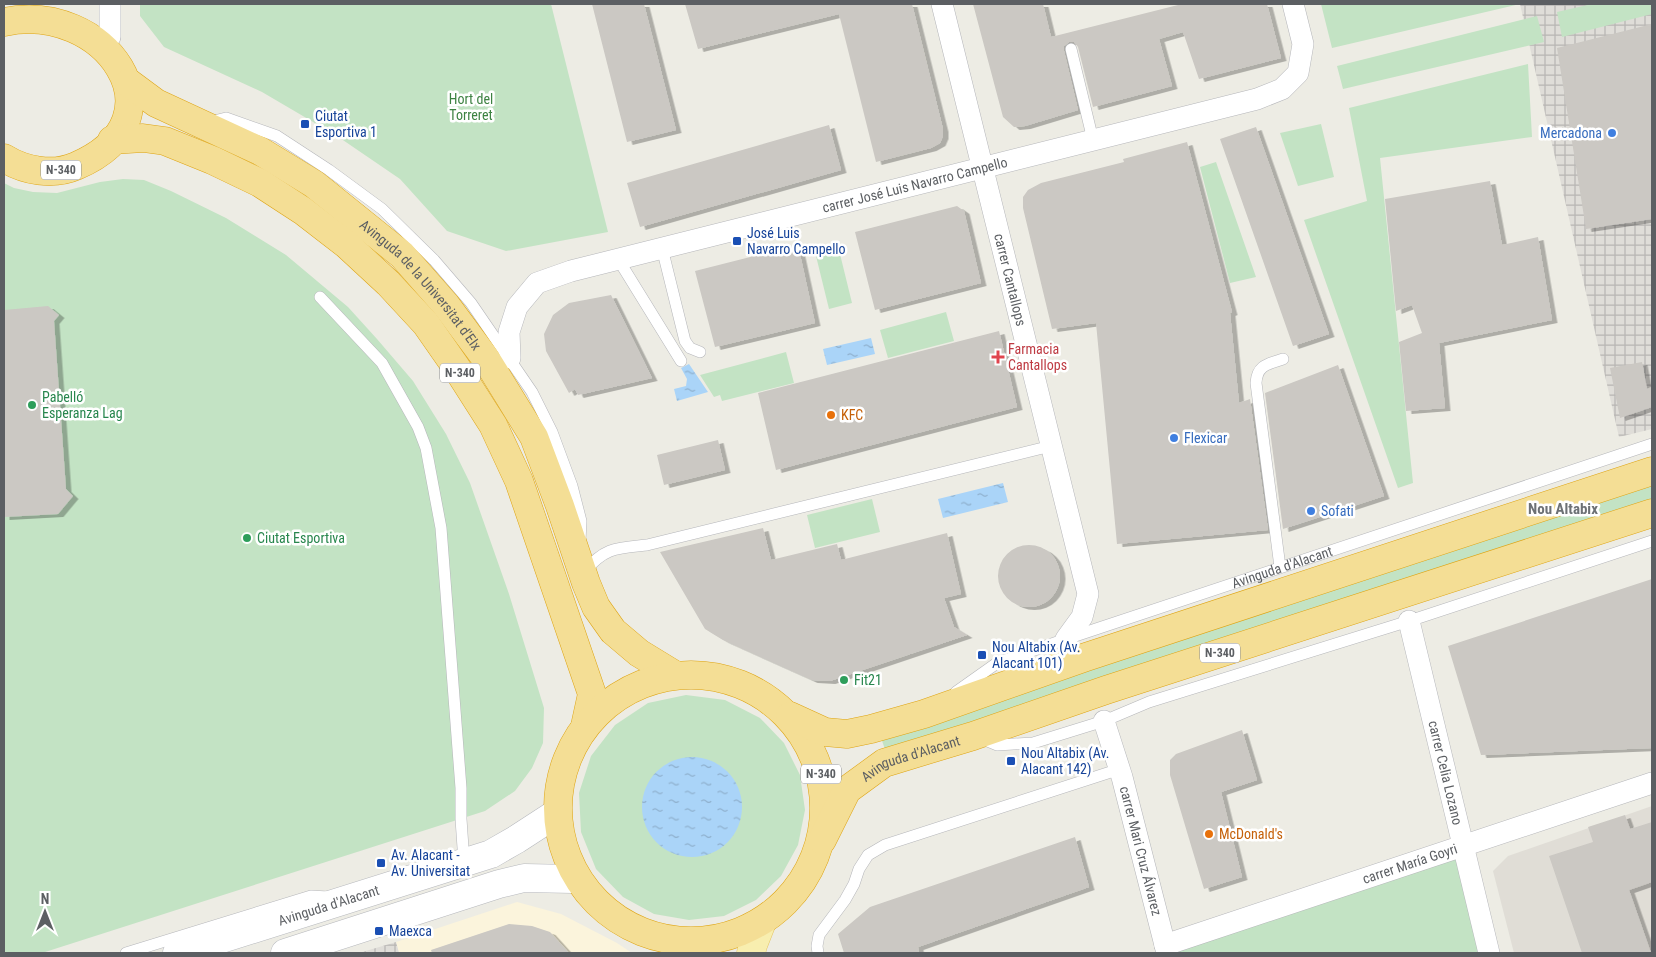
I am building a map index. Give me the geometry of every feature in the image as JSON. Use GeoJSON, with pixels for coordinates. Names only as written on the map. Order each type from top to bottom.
{"type":"FeatureCollection","features":[{"type":"Feature","properties":{"kind":"highway","name":"N-340"},"geometry":{"type":"LineString","coordinates":[[4,22],[35,7],[56,9],[80,15],[102,28],[110,37],[120,51],[126,66],[129,83],[126,113],[120,127],[101,152],[88,161],[57,171],[41,171],[26,168],[4,158]]}},
{"type":"Feature","properties":{"kind":"highway","name":"Avinguda de la Universitat d'Elx"},"geometry":{"type":"LineString","coordinates":[[129,83],[156,103],[260,151],[314,184],[402,255],[446,305],[486,359],[534,437],[596,607],[613,631],[639,653],[675,675]]}},
{"type":"Feature","properties":{"kind":"highway","name":"Avinguda de la Universitat d'Elx"},"geometry":{"type":"LineString","coordinates":[[112,140],[143,138],[165,141],[212,160],[260,183],[347,245],[388,282],[426,324],[493,425],[520,481],[592,694],[586,726]]}},
{"type":"Feature","properties":{"kind":"highway","name":"Avinguda d'Alacant"},"geometry":{"type":"LineString","coordinates":[[790,716],[825,732],[847,734],[924,714],[1086,657],[1652,471]]}},
{"type":"Feature","properties":{"kind":"highway","name":"Avinguda d'Alacant"},"geometry":{"type":"LineString","coordinates":[[822,840],[847,790],[884,763],[973,736],[1116,687],[1652,513]]}},
{"type":"Feature","properties":{"kind":"highway","name":"N-340"},"geometry":{"type":"LineString","coordinates":[[675,675],[719,677],[759,692],[790,716],[816,758],[825,789],[822,840],[801,886],[762,922],[721,939],[687,947],[638,930],[600,906],[573,879],[558,813],[565,764],[586,726],[612,700],[644,683],[675,675]]}},
{"type":"Feature","properties":{"kind":"main road","name":"Avinguda d'Alacant"},"geometry":{"type":"LineString","coordinates":[[177,953],[491,854],[558,813]]}},
{"type":"Feature","properties":{"kind":"main road"},"geometry":{"type":"LineString","coordinates":[[285,953],[499,884],[524,878],[573,879]]}},
{"type":"Feature","properties":{"kind":"main road"},"geometry":{"type":"LineString","coordinates":[[751,953],[762,922]]}},
{"type":"Feature","properties":{"kind":"street"},"geometry":{"type":"LineString","coordinates":[[110,4],[110,37]]}},
{"type":"Feature","properties":{"kind":"street","name":"carrer Cantallops"},"geometry":{"type":"LineString","coordinates":[[942,4],[1088,594],[1082,617],[1066,639]]}},
{"type":"Feature","properties":{"kind":"street","name":"carrer José Luis Navarro Campello"},"geometry":{"type":"LineString","coordinates":[[510,358],[509,332],[516,307],[537,282],[618,259],[1256,99],[1282,89],[1298,73],[1303,44],[1293,4]]}},
{"type":"Feature","properties":{"kind":"street","name":"carrer Celia Lozano"},"geometry":{"type":"LineString","coordinates":[[1409,621],[1489,953]]}},
{"type":"Feature","properties":{"kind":"street","name":"carrer Mari Cruz Álvarez"},"geometry":{"type":"LineString","coordinates":[[1104,721],[1120,769],[1166,949]]}},
{"type":"Feature","properties":{"kind":"street","name":"carrer María Goyri"},"geometry":{"type":"LineString","coordinates":[[1166,949],[1652,783]]}},
{"type":"Feature","properties":{"kind":"lane"},"geometry":{"type":"LineString","coordinates":[[1071,49],[1093,140]]}},
{"type":"Feature","properties":{"kind":"lane"},"geometry":{"type":"LineString","coordinates":[[201,124],[226,118],[277,136],[329,170],[382,209],[434,260],[465,296],[532,392],[552,432],[572,486],[581,521],[581,567],[605,552],[620,548],[647,545],[1051,446]]}},
{"type":"Feature","properties":{"kind":"lane"},"geometry":{"type":"LineString","coordinates":[[662,248],[685,341],[690,348],[700,352]]}},
{"type":"Feature","properties":{"kind":"lane"},"geometry":{"type":"LineString","coordinates":[[618,259],[681,361]]}},
{"type":"Feature","properties":{"kind":"lane"},"geometry":{"type":"LineString","coordinates":[[320,297],[382,363],[418,427],[426,448],[441,528],[460,778],[464,862]]}},
{"type":"Feature","properties":{"kind":"lane"},"geometry":{"type":"LineString","coordinates":[[1280,567],[1256,374],[1259,369],[1283,359]]}},
{"type":"Feature","properties":{"kind":"lane","name":"Avinguda d'Alacant"},"geometry":{"type":"LineString","coordinates":[[924,714],[998,664],[1066,639],[1280,567],[1652,444]]}},
{"type":"Feature","properties":{"kind":"lane","name":"Avinguda d'Alacant"},"geometry":{"type":"LineString","coordinates":[[973,736],[997,745],[1032,744],[1104,721],[1149,702],[1409,621],[1652,541]]}},
{"type":"Feature","properties":{"kind":"lane"},"geometry":{"type":"LineString","coordinates":[[818,953],[817,946],[820,935],[854,884],[859,869],[868,855],[885,845],[1120,769]]}},
{"type":"Feature","properties":{"kind":"lane"},"geometry":{"type":"LineString","coordinates":[[126,953],[310,896],[352,898]]}},
{"type":"Feature","properties":{"kind":"shaded area"},"geometry":{"type":"Polygon","coordinates":[[[1520,4],[1652,4],[1652,429],[1619,437],[1520,4]]]}},
{"type":"Feature","properties":{"kind":"shaded area"},"geometry":{"type":"Polygon","coordinates":[[[1652,806],[1652,953],[1514,953],[1493,871],[1508,856],[1652,806]]]}},
{"type":"Feature","properties":{"kind":"shaded area"},"geometry":{"type":"Polygon","coordinates":[[[517,902],[561,914],[617,943],[632,953],[399,953],[396,942],[517,902]]]}},
{"type":"Feature","properties":{"kind":"shaded area"},"geometry":{"type":"Polygon","coordinates":[[[396,942],[399,953],[359,953],[396,942]]]}},
{"type":"Feature","properties":{"kind":"green space","name":"Hort del Torreret"},"geometry":{"type":"Polygon","coordinates":[[[140,4],[551,4],[608,232],[506,251],[447,231],[400,179],[337,136],[262,92],[164,47],[140,16],[140,4]]]}},
{"type":"Feature","properties":{"kind":"green space"},"geometry":{"type":"Polygon","coordinates":[[[1321,4],[1520,4],[1332,48],[1321,4]]]}},
{"type":"Feature","properties":{"kind":"green space"},"geometry":{"type":"Polygon","coordinates":[[[1592,4],[1652,4],[1652,14],[1562,37],[1557,12],[1592,4]]]}},
{"type":"Feature","properties":{"kind":"green space"},"geometry":{"type":"Polygon","coordinates":[[[1537,16],[1544,42],[1343,89],[1337,66],[1537,16]]]}},
{"type":"Feature","properties":{"kind":"green space"},"geometry":{"type":"Polygon","coordinates":[[[1528,64],[1532,137],[1380,158],[1413,483],[1398,488],[1304,220],[1367,201],[1349,108],[1528,64]]]}},
{"type":"Feature","properties":{"kind":"green space"},"geometry":{"type":"Polygon","coordinates":[[[1321,124],[1334,177],[1298,186],[1280,133],[1321,124]]]}},
{"type":"Feature","properties":{"kind":"green space"},"geometry":{"type":"Polygon","coordinates":[[[1216,162],[1256,277],[1230,283],[1200,167],[1216,162]]]}},
{"type":"Feature","properties":{"kind":"green space","name":"Ciutat Esportiva"},"geometry":{"type":"Polygon","coordinates":[[[123,179],[144,180],[171,191],[226,218],[286,255],[348,307],[413,381],[446,434],[470,483],[509,594],[544,708],[543,743],[532,768],[515,791],[485,811],[42,953],[4,953],[4,183],[14,188],[33,192],[57,193],[100,182],[123,179]]]}},
{"type":"Feature","properties":{"kind":"green space"},"geometry":{"type":"Polygon","coordinates":[[[839,250],[852,303],[829,309],[816,256],[839,250]]]}},
{"type":"Feature","properties":{"kind":"green space"},"geometry":{"type":"Polygon","coordinates":[[[946,312],[954,341],[888,358],[880,330],[946,312]]]}},
{"type":"Feature","properties":{"kind":"green space"},"geometry":{"type":"Polygon","coordinates":[[[786,352],[794,383],[722,401],[720,395],[714,397],[700,375],[786,352]]]}},
{"type":"Feature","properties":{"kind":"green space"},"geometry":{"type":"Polygon","coordinates":[[[1652,484],[1652,499],[886,752],[881,738],[1652,484]]]}},
{"type":"Feature","properties":{"kind":"green space"},"geometry":{"type":"Polygon","coordinates":[[[872,499],[880,532],[815,548],[807,515],[872,499]]]}},
{"type":"Feature","properties":{"kind":"green space"},"geometry":{"type":"Polygon","coordinates":[[[686,695],[725,700],[760,718],[784,743],[800,775],[805,810],[798,845],[781,876],[756,900],[724,916],[689,920],[654,914],[623,897],[596,869],[581,832],[579,793],[591,756],[615,725],[648,703],[686,695]]]}},
{"type":"Feature","properties":{"kind":"green space"},"geometry":{"type":"Polygon","coordinates":[[[1463,846],[1489,953],[1167,953],[1463,846]]]}},
{"type":"Feature","properties":{"kind":"water"},"geometry":{"type":"Polygon","coordinates":[[[871,338],[875,354],[827,365],[823,349],[871,338]]]}},
{"type":"Feature","properties":{"kind":"water"},"geometry":{"type":"Polygon","coordinates":[[[689,364],[708,392],[677,401],[674,389],[686,386],[687,379],[681,368],[689,364]]]}},
{"type":"Feature","properties":{"kind":"water"},"geometry":{"type":"Polygon","coordinates":[[[1003,483],[1008,502],[943,518],[938,499],[1003,483]]]}},
{"type":"Feature","properties":{"kind":"water"},"geometry":{"type":"Polygon","coordinates":[[[692,757],[711,761],[727,772],[738,788],[742,807],[738,826],[727,842],[711,853],[692,857],[673,853],[657,842],[646,826],[642,807],[646,788],[657,772],[673,761],[692,757]]]}},
{"type":"Feature","properties":{"kind":"building"},"geometry":{"type":"Polygon","coordinates":[[[592,4],[644,4],[676,130],[627,142],[592,4]]]}},
{"type":"Feature","properties":{"kind":"building"},"geometry":{"type":"Polygon","coordinates":[[[685,4],[912,4],[943,129],[940,143],[931,148],[876,162],[839,14],[698,49],[685,4]]]}},
{"type":"Feature","properties":{"kind":"building"},"geometry":{"type":"Polygon","coordinates":[[[973,4],[1043,4],[1051,37],[1182,4],[1267,4],[1281,58],[1199,79],[1183,32],[1159,39],[1172,86],[1093,107],[1078,47],[1074,42],[1069,42],[1064,46],[1064,51],[1078,110],[1025,126],[1014,127],[1003,117],[973,4]]]}},
{"type":"Feature","properties":{"kind":"building","name":"Mercadona"},"geometry":{"type":"Polygon","coordinates":[[[1652,24],[1652,219],[1586,229],[1557,48],[1652,24]]]}},
{"type":"Feature","properties":{"kind":"building"},"geometry":{"type":"Polygon","coordinates":[[[829,125],[841,170],[640,227],[627,183],[829,125]]]}},
{"type":"Feature","properties":{"kind":"building"},"geometry":{"type":"Polygon","coordinates":[[[1256,127],[1329,334],[1293,346],[1220,139],[1256,127]]]}},
{"type":"Feature","properties":{"kind":"building"},"geometry":{"type":"Polygon","coordinates":[[[1187,142],[1232,312],[1230,313],[1239,403],[1250,399],[1268,530],[1117,544],[1096,323],[1052,329],[1023,208],[1023,197],[1028,190],[1041,183],[1124,162],[1123,159],[1187,142]]]}},
{"type":"Feature","properties":{"kind":"building"},"geometry":{"type":"Polygon","coordinates":[[[1490,181],[1502,245],[1538,237],[1552,320],[1439,343],[1445,408],[1406,411],[1399,342],[1422,333],[1412,305],[1396,311],[1385,199],[1490,181]]]}},
{"type":"Feature","properties":{"kind":"building"},"geometry":{"type":"Polygon","coordinates":[[[957,206],[964,211],[981,283],[875,310],[855,232],[957,206]]]}},
{"type":"Feature","properties":{"kind":"building"},"geometry":{"type":"Polygon","coordinates":[[[798,245],[815,323],[715,347],[695,271],[798,245]]]}},
{"type":"Feature","properties":{"kind":"building"},"geometry":{"type":"Polygon","coordinates":[[[611,295],[652,378],[578,395],[575,389],[569,393],[546,351],[544,334],[553,315],[569,303],[611,295]]]}},
{"type":"Feature","properties":{"kind":"building","name":"Pabelló Esperanza Lag"},"geometry":{"type":"Polygon","coordinates":[[[48,306],[59,315],[54,321],[66,489],[73,496],[58,514],[4,517],[4,310],[48,306]]]}},
{"type":"Feature","properties":{"kind":"building"},"geometry":{"type":"Polygon","coordinates":[[[999,331],[1017,407],[776,470],[758,393],[999,331]]]}},
{"type":"Feature","properties":{"kind":"building"},"geometry":{"type":"Polygon","coordinates":[[[1642,362],[1647,389],[1652,387],[1652,407],[1620,418],[1610,368],[1642,362]]]}},
{"type":"Feature","properties":{"kind":"building"},"geometry":{"type":"Polygon","coordinates":[[[1338,365],[1384,496],[1283,529],[1265,393],[1338,365]]]}},
{"type":"Feature","properties":{"kind":"building"},"geometry":{"type":"Polygon","coordinates":[[[718,440],[725,470],[664,485],[657,455],[718,440]]]}},
{"type":"Feature","properties":{"kind":"building"},"geometry":{"type":"Polygon","coordinates":[[[763,528],[771,560],[837,544],[841,560],[947,533],[961,594],[944,598],[954,627],[967,635],[830,681],[812,680],[723,640],[705,629],[660,552],[763,528]]]}},
{"type":"Feature","properties":{"kind":"building"},"geometry":{"type":"Polygon","coordinates":[[[1023,545],[1035,545],[1051,554],[1058,564],[1060,576],[1058,588],[1051,598],[1035,607],[1023,607],[1012,602],[1003,593],[998,582],[998,570],[1003,559],[1012,550],[1023,545]]]}},
{"type":"Feature","properties":{"kind":"building"},"geometry":{"type":"Polygon","coordinates":[[[1652,579],[1652,748],[1481,755],[1448,646],[1652,579]]]}},
{"type":"Feature","properties":{"kind":"building","name":"McDonald's"},"geometry":{"type":"Polygon","coordinates":[[[1242,730],[1257,780],[1221,792],[1242,877],[1204,889],[1170,775],[1170,760],[1176,754],[1242,730]]]}},
{"type":"Feature","properties":{"kind":"building"},"geometry":{"type":"Polygon","coordinates":[[[1625,815],[1630,829],[1652,822],[1652,882],[1629,890],[1651,953],[1582,953],[1549,856],[1593,842],[1588,827],[1625,815]]]}},
{"type":"Feature","properties":{"kind":"building"},"geometry":{"type":"Polygon","coordinates":[[[1075,837],[1089,887],[918,947],[919,953],[844,953],[838,934],[870,907],[1075,837]]]}},
{"type":"Feature","properties":{"kind":"building"},"geometry":{"type":"Polygon","coordinates":[[[509,924],[532,926],[550,932],[569,953],[432,953],[431,950],[509,924]]]}},
{"type":"Feature","properties":{"kind":"place","name":"Ciutat Esportiva 1"},"geometry":{"type":"Point","coordinates":[305,124]}},
{"type":"Feature","properties":{"kind":"place","name":"Mercadona"},"geometry":{"type":"Point","coordinates":[1612,133]}},
{"type":"Feature","properties":{"kind":"place","name":"José Luis Navarro Campello"},"geometry":{"type":"Point","coordinates":[737,241]}},
{"type":"Feature","properties":{"kind":"place","name":"Farmacia Cantallops"},"geometry":{"type":"Point","coordinates":[998,357]}},
{"type":"Feature","properties":{"kind":"place","name":"Pabelló Esperanza Lag"},"geometry":{"type":"Point","coordinates":[32,405]}},
{"type":"Feature","properties":{"kind":"place","name":"KFC"},"geometry":{"type":"Point","coordinates":[831,415]}},
{"type":"Feature","properties":{"kind":"place","name":"Flexicar"},"geometry":{"type":"Point","coordinates":[1174,438]}},
{"type":"Feature","properties":{"kind":"place","name":"Sofati"},"geometry":{"type":"Point","coordinates":[1311,511]}},
{"type":"Feature","properties":{"kind":"place","name":"Ciutat Esportiva"},"geometry":{"type":"Point","coordinates":[247,538]}},
{"type":"Feature","properties":{"kind":"place","name":"Nou Altabix (Av. Alacant 101)"},"geometry":{"type":"Point","coordinates":[982,655]}},
{"type":"Feature","properties":{"kind":"place","name":"Fit21"},"geometry":{"type":"Point","coordinates":[844,680]}},
{"type":"Feature","properties":{"kind":"place","name":"Nou Altabix (Av. Alacant 142)"},"geometry":{"type":"Point","coordinates":[1011,761]}},
{"type":"Feature","properties":{"kind":"place","name":"McDonald's"},"geometry":{"type":"Point","coordinates":[1209,834]}},
{"type":"Feature","properties":{"kind":"place","name":"Av. Alacant - Av. Universitat"},"geometry":{"type":"Point","coordinates":[381,863]}},
{"type":"Feature","properties":{"kind":"place","name":"Maexca"},"geometry":{"type":"Point","coordinates":[379,931]}},
{"type":"Feature","properties":{"kind":"district","name":"Nou Altabix"},"geometry":{"type":"Point","coordinates":[1563,509]}}]}
